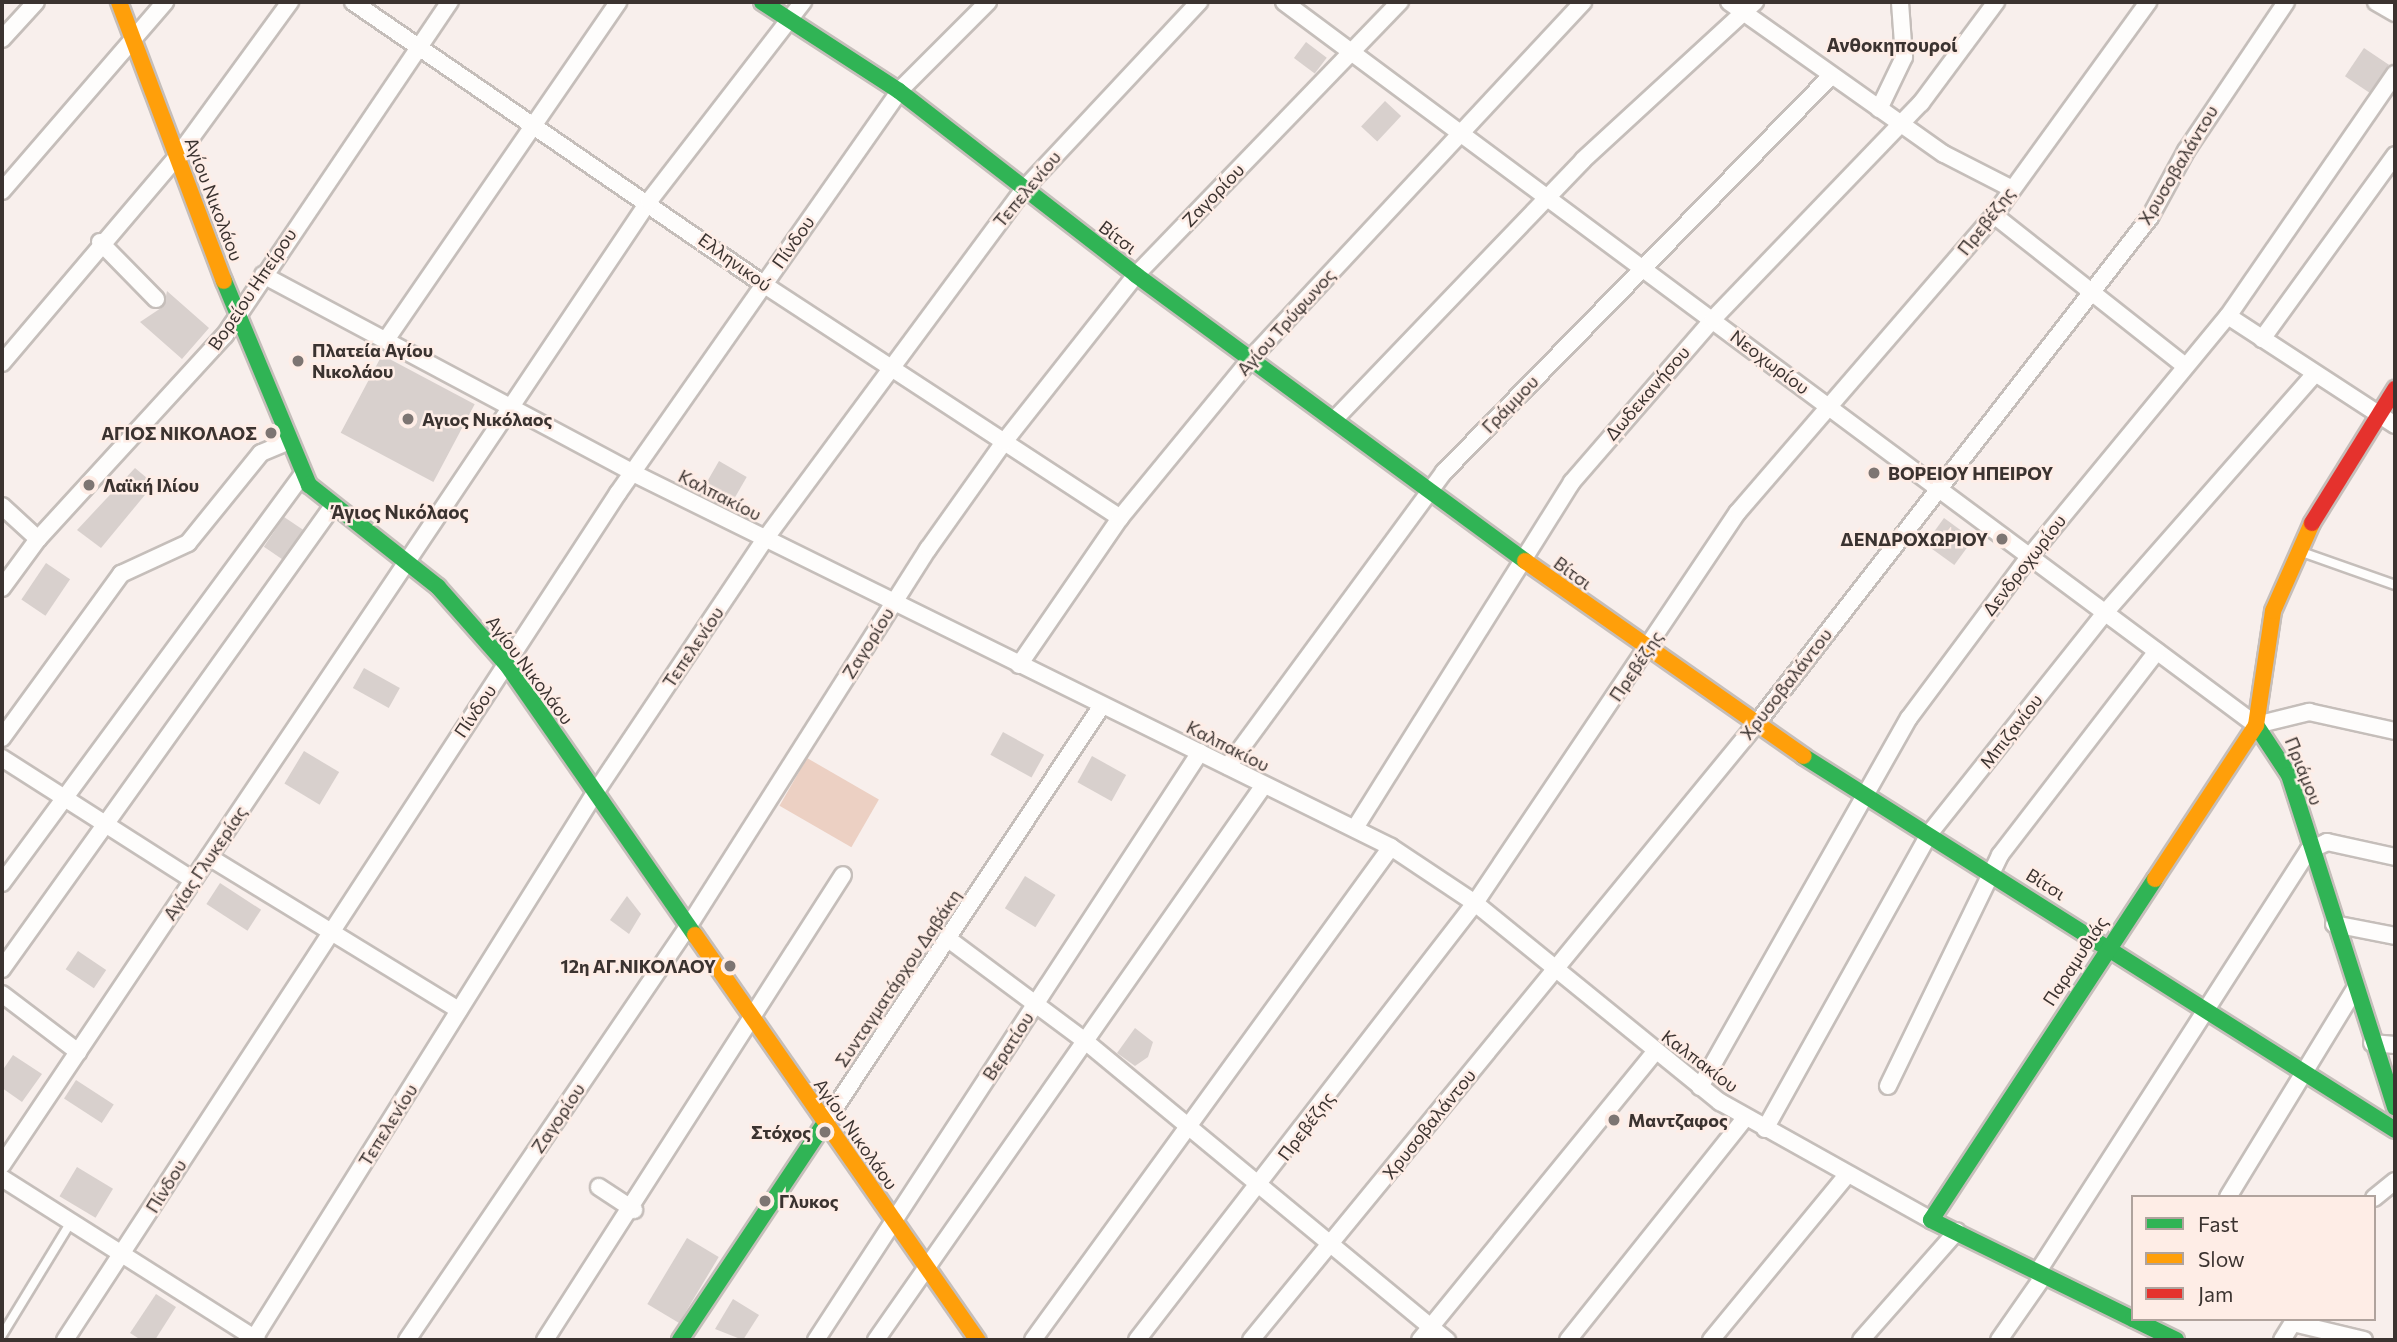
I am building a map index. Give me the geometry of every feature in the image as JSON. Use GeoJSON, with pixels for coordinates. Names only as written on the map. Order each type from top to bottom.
{"type":"FeatureCollection","features":[{"type":"Feature","properties":{"kind":"street"},"geometry":{"type":"LineString","coordinates":[[2,39],[36,2]]}},
{"type":"Feature","properties":{"kind":"street","name":"Αγίου Νικολάου"},"geometry":{"type":"LineString","coordinates":[[119,2],[236,313],[287,442],[303,474],[332,508],[408,562],[507,665],[824,1124],[978,1340]]}},
{"type":"Feature","properties":{"kind":"street"},"geometry":{"type":"LineString","coordinates":[[2,191],[166,2]]}},
{"type":"Feature","properties":{"kind":"street"},"geometry":{"type":"LineString","coordinates":[[2,363],[100,242],[177,158],[290,2]]}},
{"type":"Feature","properties":{"kind":"street","name":"Ελληνικού"},"geometry":{"type":"LineString","coordinates":[[353,2],[538,123],[763,284],[1120,518]]}},
{"type":"Feature","properties":{"kind":"street","name":"Βορείου Ηπείρου"},"geometry":{"type":"LineString","coordinates":[[2,588],[38,539],[225,335],[236,313],[450,2]]}},
{"type":"Feature","properties":{"kind":"street"},"geometry":{"type":"LineString","coordinates":[[386,340],[538,123],[618,2]]}},
{"type":"Feature","properties":{"kind":"street","name":"Βίτσι"},"geometry":{"type":"LineString","coordinates":[[762,2],[791,15],[899,91],[1136,275],[1253,356],[1428,491],[1647,650],[1861,795],[2108,945],[2304,1074],[2395,1130]]}},
{"type":"Feature","properties":{"kind":"street","name":"Αγίας Γλυκερίας"},"geometry":{"type":"LineString","coordinates":[[2,1166],[514,409],[649,201],[803,2]]}},
{"type":"Feature","properties":{"kind":"street","name":"Πίνδου"},"geometry":{"type":"LineString","coordinates":[[65,1340],[123,1255],[327,931],[763,284],[899,91],[988,2]]}},
{"type":"Feature","properties":{"kind":"street","name":"Τεπελενίου"},"geometry":{"type":"LineString","coordinates":[[255,1340],[595,793],[765,539],[887,367],[1025,188],[1199,2]]}},
{"type":"Feature","properties":{"kind":"street","name":"Νεοχωρίου"},"geometry":{"type":"LineString","coordinates":[[1283,2],[1351,49],[1546,197],[1642,265],[2103,615],[2157,651],[2256,725]]}},
{"type":"Feature","properties":{"kind":"street","name":"Ζαγορίου"},"geometry":{"type":"LineString","coordinates":[[407,1340],[688,927],[893,603],[1004,442],[1136,275],[1399,2]]}},
{"type":"Feature","properties":{"kind":"street","name":"Αγίου Τρύφωνος"},"geometry":{"type":"LineString","coordinates":[[1019,665],[1120,518],[1253,356],[1583,2]]}},
{"type":"Feature","properties":{"kind":"street"},"geometry":{"type":"LineString","coordinates":[[1879,109],[1904,57],[1900,2]]}},
{"type":"Feature","properties":{"kind":"street","name":"Δωδεκανήσου"},"geometry":{"type":"LineString","coordinates":[[1355,828],[1523,561],[1609,435],[1713,318],[1900,124],[1996,2]]}},
{"type":"Feature","properties":{"kind":"street","name":"Πρεβέζης"},"geometry":{"type":"LineString","coordinates":[[1137,1340],[1259,1189],[1475,903],[1738,512],[1831,409],[1993,215],[2148,2]]}},
{"type":"Feature","properties":{"kind":"street","name":"Χρυσοβαλάντου"},"geometry":{"type":"LineString","coordinates":[[1251,1340],[1756,723],[1935,489],[2150,217],[2186,151],[2287,2]]}},
{"type":"Feature","properties":{"kind":"street"},"geometry":{"type":"LineString","coordinates":[[2376,2],[2395,13]]}},
{"type":"Feature","properties":{"kind":"street"},"geometry":{"type":"LineString","coordinates":[[1334,420],[1546,197],[1742,5],[1831,76],[1900,124],[2011,189]]}},
{"type":"Feature","properties":{"kind":"street","name":"Δενδροχωρίου"},"geometry":{"type":"LineString","coordinates":[[1700,1087],[1861,795],[1909,718],[2029,557],[2228,316],[2395,74]]}},
{"type":"Feature","properties":{"kind":"street","name":"Γράμμου"},"geometry":{"type":"LineString","coordinates":[[1228,766],[1428,491],[1642,265],[1831,76]]}},
{"type":"Feature","properties":{"kind":"street"},"geometry":{"type":"LineString","coordinates":[[2262,338],[2395,155]]}},
{"type":"Feature","properties":{"kind":"street"},"geometry":{"type":"LineString","coordinates":[[1993,215],[2088,293],[2185,366]]}},
{"type":"Feature","properties":{"kind":"street"},"geometry":{"type":"LineString","coordinates":[[100,242],[156,299]]}},
{"type":"Feature","properties":{"kind":"street","name":"Καλπακίου"},"geometry":{"type":"LineString","coordinates":[[263,275],[635,474],[1101,707],[1200,752],[1391,847],[1475,903],[1655,1052],[1745,1118],[1846,1176],[1931,1220],[2040,1275],[2131,1316]]}},
{"type":"Feature","properties":{"kind":"street"},"geometry":{"type":"LineString","coordinates":[[2228,316],[2395,425]]}},
{"type":"Feature","properties":{"kind":"street","name":"Μπιζανίου"},"geometry":{"type":"LineString","coordinates":[[1765,1129],[1929,834],[2103,615],[2315,374]]}},
{"type":"Feature","properties":{"kind":"street"},"geometry":{"type":"LineString","coordinates":[[2395,390],[2377,415],[2299,551],[2268,626],[2256,725],[2309,712],[2395,732]]}},
{"type":"Feature","properties":{"kind":"street"},"geometry":{"type":"LineString","coordinates":[[2,738],[121,574],[188,543],[261,453],[287,442]]}},
{"type":"Feature","properties":{"kind":"street"},"geometry":{"type":"LineString","coordinates":[[2,883],[303,474]]}},
{"type":"Feature","properties":{"kind":"street"},"geometry":{"type":"LineString","coordinates":[[2,506],[38,539]]}},
{"type":"Feature","properties":{"kind":"street"},"geometry":{"type":"LineString","coordinates":[[2,969],[332,508]]}},
{"type":"Feature","properties":{"kind":"street"},"geometry":{"type":"LineString","coordinates":[[1888,1086],[1991,872],[2068,760],[2157,651]]}},
{"type":"Feature","properties":{"kind":"street","name":"Συνταγματάρχου Δαβάκη"},"geometry":{"type":"LineString","coordinates":[[680,1340],[1101,707]]}},
{"type":"Feature","properties":{"kind":"street","name":"Πριάμου"},"geometry":{"type":"LineString","coordinates":[[2256,725],[2279,753],[2312,846],[2372,1043],[2395,1108]]}},
{"type":"Feature","properties":{"kind":"street","name":"Παραμυθιάς"},"geometry":{"type":"LineString","coordinates":[[1931,1220],[2108,945],[2256,725]]}},
{"type":"Feature","properties":{"kind":"street","name":"Βερατίου"},"geometry":{"type":"LineString","coordinates":[[816,1340],[1200,752]]}},
{"type":"Feature","properties":{"kind":"street"},"geometry":{"type":"LineString","coordinates":[[2,758],[193,880]]}},
{"type":"Feature","properties":{"kind":"street"},"geometry":{"type":"LineString","coordinates":[[876,1340],[1264,785]]}},
{"type":"Feature","properties":{"kind":"street"},"geometry":{"type":"LineString","coordinates":[[1999,1340],[2312,846],[2326,842],[2395,858]]}},
{"type":"Feature","properties":{"kind":"street"},"geometry":{"type":"LineString","coordinates":[[1033,1340],[1185,1127],[1391,847]]}},
{"type":"Feature","properties":{"kind":"street"},"geometry":{"type":"LineString","coordinates":[[209,857],[460,1010]]}},
{"type":"Feature","properties":{"kind":"street"},"geometry":{"type":"LineString","coordinates":[[545,1340],[634,1210],[750,1017],[843,876]]}},
{"type":"Feature","properties":{"kind":"street"},"geometry":{"type":"LineString","coordinates":[[2334,923],[2395,936]]}},
{"type":"Feature","properties":{"kind":"street"},"geometry":{"type":"LineString","coordinates":[[947,938],[1084,1041],[1259,1189],[1332,1242],[1447,1340]]}},
{"type":"Feature","properties":{"kind":"street"},"geometry":{"type":"LineString","coordinates":[[2229,1195],[2356,987]]}},
{"type":"Feature","properties":{"kind":"street"},"geometry":{"type":"LineString","coordinates":[[2,994],[78,1052]]}},
{"type":"Feature","properties":{"kind":"street"},"geometry":{"type":"LineString","coordinates":[[2372,1043],[2395,1045]]}},
{"type":"Feature","properties":{"kind":"street"},"geometry":{"type":"LineString","coordinates":[[1420,1340],[1655,1052]]}},
{"type":"Feature","properties":{"kind":"street"},"geometry":{"type":"LineString","coordinates":[[1568,1340],[1745,1118]]}},
{"type":"Feature","properties":{"kind":"street"},"geometry":{"type":"LineString","coordinates":[[1711,1340],[1846,1176]]}},
{"type":"Feature","properties":{"kind":"street"},"geometry":{"type":"LineString","coordinates":[[2,1178],[255,1340]]}},
{"type":"Feature","properties":{"kind":"street"},"geometry":{"type":"LineString","coordinates":[[2376,1196],[2395,1181]]}},
{"type":"Feature","properties":{"kind":"street"},"geometry":{"type":"LineString","coordinates":[[599,1187],[634,1210]]}},
{"type":"Feature","properties":{"kind":"street"},"geometry":{"type":"LineString","coordinates":[[1861,1340],[1957,1231]]}},
{"type":"Feature","properties":{"kind":"street","name":"Καλπακίου"},"geometry":{"type":"LineString","coordinates":[[2142,1321],[2176,1340]]}},
{"type":"Feature","properties":{"kind":"street"},"geometry":{"type":"LineString","coordinates":[[2282,1340],[2294,1321],[2364,1340]]}},
{"type":"Feature","properties":{"kind":"lane"},"geometry":{"type":"LineString","coordinates":[[2299,551],[2317,563],[2395,585]]}},
{"type":"Feature","properties":{"kind":"lane"},"geometry":{"type":"LineString","coordinates":[[2,1335],[71,1222]]}},
{"type":"Feature","properties":{"kind":"shaded area"},"geometry":{"type":"Polygon","coordinates":[[[807,758],[879,800],[851,847],[780,806],[807,758]]]}},
{"type":"Feature","properties":{"kind":"building"},"geometry":{"type":"Polygon","coordinates":[[[1306,42],[1327,58],[1315,74],[1294,58],[1306,42]]]}},
{"type":"Feature","properties":{"kind":"building"},"geometry":{"type":"Polygon","coordinates":[[[2364,48],[2389,65],[2370,93],[2345,76],[2364,48]]]}},
{"type":"Feature","properties":{"kind":"building"},"geometry":{"type":"Polygon","coordinates":[[[1385,101],[1401,116],[1377,142],[1361,127],[1385,101]]]}},
{"type":"Feature","properties":{"kind":"building"},"geometry":{"type":"Polygon","coordinates":[[[167,291],[209,328],[182,359],[140,322],[164,306],[167,291]]]}},
{"type":"Feature","properties":{"kind":"building","name":"Αγιος Νικόλαος"},"geometry":{"type":"Polygon","coordinates":[[[382,355],[475,404],[433,482],[341,433],[382,355]]]}},
{"type":"Feature","properties":{"kind":"building"},"geometry":{"type":"Polygon","coordinates":[[[719,461],[747,477],[728,510],[700,494],[719,461]]]}},
{"type":"Feature","properties":{"kind":"building"},"geometry":{"type":"Polygon","coordinates":[[[135,468],[154,484],[101,548],[77,530],[135,468]]]}},
{"type":"Feature","properties":{"kind":"building"},"geometry":{"type":"Polygon","coordinates":[[[284,517],[303,530],[283,560],[264,547],[284,517]]]}},
{"type":"Feature","properties":{"kind":"building"},"geometry":{"type":"Polygon","coordinates":[[[1944,518],[1973,539],[1954,565],[1925,544],[1944,518]]]}},
{"type":"Feature","properties":{"kind":"building"},"geometry":{"type":"Polygon","coordinates":[[[46,563],[70,579],[45,616],[21,599],[46,563]]]}},
{"type":"Feature","properties":{"kind":"building"},"geometry":{"type":"Polygon","coordinates":[[[364,668],[400,688],[389,708],[353,688],[364,668]]]}},
{"type":"Feature","properties":{"kind":"building"},"geometry":{"type":"Polygon","coordinates":[[[1003,732],[1044,755],[1032,778],[990,755],[1003,732]]]}},
{"type":"Feature","properties":{"kind":"building"},"geometry":{"type":"Polygon","coordinates":[[[304,751],[339,772],[320,805],[284,784],[304,751]]]}},
{"type":"Feature","properties":{"kind":"building"},"geometry":{"type":"Polygon","coordinates":[[[1092,756],[1126,775],[1112,801],[1077,782],[1092,756]]]}},
{"type":"Feature","properties":{"kind":"building"},"geometry":{"type":"Polygon","coordinates":[[[1025,876],[1056,895],[1035,927],[1005,908],[1025,876]]]}},
{"type":"Feature","properties":{"kind":"building"},"geometry":{"type":"Polygon","coordinates":[[[220,883],[261,910],[247,931],[206,904],[220,883]]]}},
{"type":"Feature","properties":{"kind":"building"},"geometry":{"type":"Polygon","coordinates":[[[627,896],[641,914],[629,934],[610,920],[627,896]]]}},
{"type":"Feature","properties":{"kind":"building"},"geometry":{"type":"Polygon","coordinates":[[[78,951],[106,970],[94,988],[66,969],[78,951]]]}},
{"type":"Feature","properties":{"kind":"building"},"geometry":{"type":"Polygon","coordinates":[[[1135,1028],[1153,1042],[1148,1057],[1135,1066],[1117,1053],[1135,1028]]]}},
{"type":"Feature","properties":{"kind":"building"},"geometry":{"type":"Polygon","coordinates":[[[13,1055],[42,1074],[22,1102],[2,1088],[2,1071],[13,1055]]]}},
{"type":"Feature","properties":{"kind":"building"},"geometry":{"type":"Polygon","coordinates":[[[76,1080],[114,1105],[102,1123],[64,1098],[76,1080]]]}},
{"type":"Feature","properties":{"kind":"building"},"geometry":{"type":"Polygon","coordinates":[[[77,1167],[113,1189],[95,1218],[59,1196],[77,1167]]]}},
{"type":"Feature","properties":{"kind":"building"},"geometry":{"type":"Polygon","coordinates":[[[687,1238],[719,1257],[679,1323],[647,1304],[687,1238]]]}},
{"type":"Feature","properties":{"kind":"building"},"geometry":{"type":"Polygon","coordinates":[[[156,1294],[176,1307],[155,1340],[141,1340],[130,1333],[156,1294]]]}},
{"type":"Feature","properties":{"kind":"building"},"geometry":{"type":"Polygon","coordinates":[[[733,1299],[759,1315],[743,1340],[715,1329],[733,1299]]]}},
{"type":"Feature","properties":{"kind":"traffic: fast"},"geometry":{"type":"LineString","coordinates":[[762,2],[899,91],[1136,275],[1525,561]]}},
{"type":"Feature","properties":{"kind":"traffic: fast"},"geometry":{"type":"LineString","coordinates":[[224,281],[309,485],[438,587],[507,665],[695,935]]}},
{"type":"Feature","properties":{"kind":"traffic: fast"},"geometry":{"type":"LineString","coordinates":[[2256,725],[2289,775],[2395,1108]]}},
{"type":"Feature","properties":{"kind":"traffic: fast"},"geometry":{"type":"LineString","coordinates":[[1803,756],[2395,1130]]}},
{"type":"Feature","properties":{"kind":"traffic: fast"},"geometry":{"type":"LineString","coordinates":[[2131,1318],[1931,1220],[2155,879]]}},
{"type":"Feature","properties":{"kind":"traffic: fast"},"geometry":{"type":"LineString","coordinates":[[680,1340],[824,1124]]}},
{"type":"Feature","properties":{"kind":"traffic: fast"},"geometry":{"type":"LineString","coordinates":[[2137,1321],[2176,1340]]}},
{"type":"Feature","properties":{"kind":"traffic: slow"},"geometry":{"type":"LineString","coordinates":[[119,2],[224,281]]}},
{"type":"Feature","properties":{"kind":"traffic: slow"},"geometry":{"type":"LineString","coordinates":[[2155,879],[2256,725],[2273,611],[2312,523]]}},
{"type":"Feature","properties":{"kind":"traffic: slow"},"geometry":{"type":"LineString","coordinates":[[1525,561],[1803,756]]}},
{"type":"Feature","properties":{"kind":"traffic: slow"},"geometry":{"type":"LineString","coordinates":[[695,935],[978,1340]]}},
{"type":"Feature","properties":{"kind":"traffic: jam"},"geometry":{"type":"LineString","coordinates":[[2312,523],[2395,389]]}},
{"type":"Feature","properties":{"kind":"place","name":"Πλατεία Αγίου Νικολάου"},"geometry":{"type":"Point","coordinates":[298,361]}},
{"type":"Feature","properties":{"kind":"place","name":"Αγιος Νικόλαος"},"geometry":{"type":"Point","coordinates":[408,419]}},
{"type":"Feature","properties":{"kind":"place","name":"ΑΓΙΟΣ ΝΙΚΟΛΑΟΣ"},"geometry":{"type":"Point","coordinates":[271,433]}},
{"type":"Feature","properties":{"kind":"place","name":"ΒΟΡΕΙΟΥ ΗΠΕΙΡΟΥ"},"geometry":{"type":"Point","coordinates":[1874,473]}},
{"type":"Feature","properties":{"kind":"place","name":"Λαϊκή Ιλίου"},"geometry":{"type":"Point","coordinates":[89,485]}},
{"type":"Feature","properties":{"kind":"place","name":"ΔΕΝΔΡΟΧΩΡΙΟΥ"},"geometry":{"type":"Point","coordinates":[2002,539]}},
{"type":"Feature","properties":{"kind":"place","name":"12η ΑΓ.ΝΙΚΟΛΑΟΥ"},"geometry":{"type":"Point","coordinates":[730,966]}},
{"type":"Feature","properties":{"kind":"place","name":"Μαντζαφος"},"geometry":{"type":"Point","coordinates":[1614,1120]}},
{"type":"Feature","properties":{"kind":"place","name":"Στόχος"},"geometry":{"type":"Point","coordinates":[825,1132]}},
{"type":"Feature","properties":{"kind":"place","name":"Γλυκος"},"geometry":{"type":"Point","coordinates":[765,1201]}},
{"type":"Feature","properties":{"kind":"district","name":"Ανθοκηπουροί"},"geometry":{"type":"Point","coordinates":[1892,45]}},
{"type":"Feature","properties":{"kind":"district","name":"Άγιος Νικόλαος"},"geometry":{"type":"Point","coordinates":[400,512]}}]}
